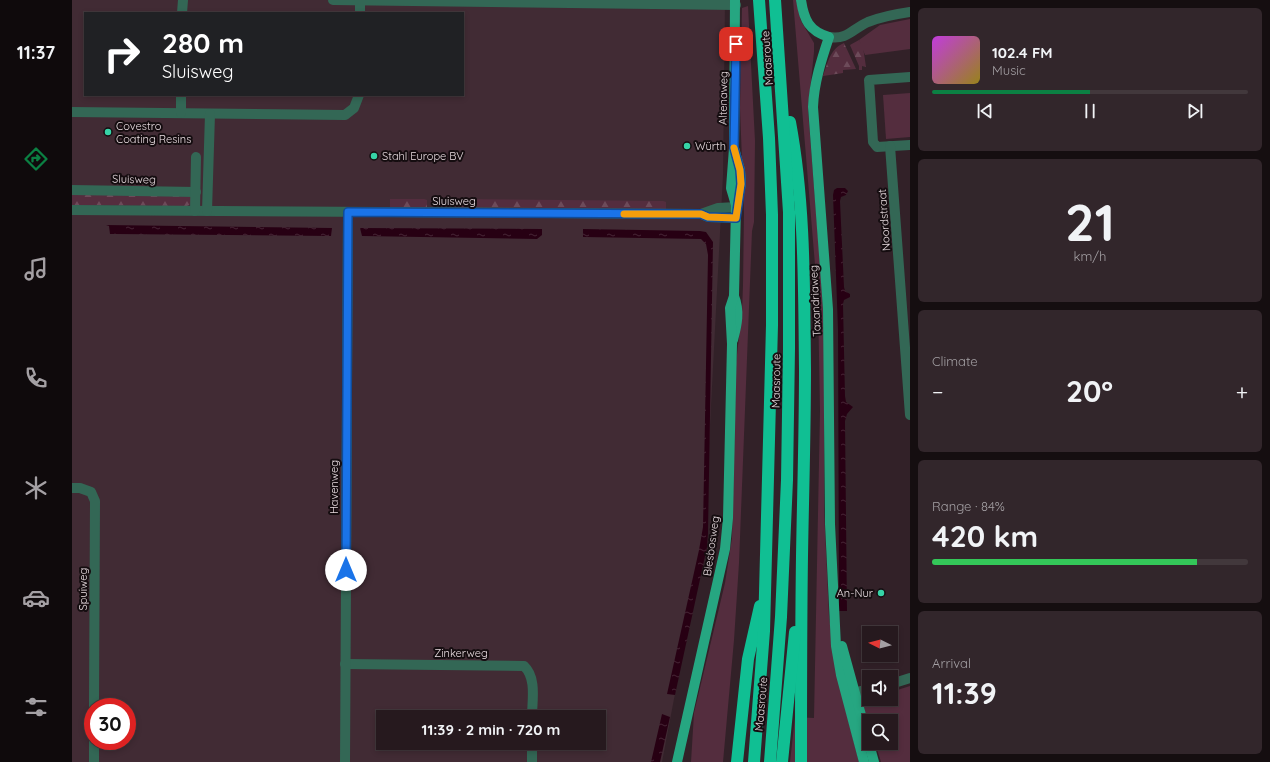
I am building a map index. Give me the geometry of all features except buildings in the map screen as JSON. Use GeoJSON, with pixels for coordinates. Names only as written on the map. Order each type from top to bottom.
{"type":"FeatureCollection","features":[{"type":"Feature","properties":{"kind":"highway","name":"Maasroute"},"geometry":{"type":"LineString","coordinates":[[754,762],[764,631],[772,325],[772,215],[769,138],[759,0]]}},
{"type":"Feature","properties":{"kind":"highway","name":"Maasroute"},"geometry":{"type":"LineString","coordinates":[[770,762],[781,617],[787,480],[789,349],[789,212],[781,70],[775,0]]}},
{"type":"Feature","properties":{"kind":"highway"},"geometry":{"type":"LineString","coordinates":[[781,70],[796,151],[805,324],[801,762]]}},
{"type":"Feature","properties":{"kind":"highway"},"geometry":{"type":"LineString","coordinates":[[782,762],[802,555]]}},
{"type":"Feature","properties":{"kind":"highway"},"geometry":{"type":"LineString","coordinates":[[736,762],[748,659],[766,576]]}},
{"type":"Feature","properties":{"kind":"main road"},"geometry":{"type":"LineString","coordinates":[[801,0],[805,18],[810,27],[820,35],[829,38]]}},
{"type":"Feature","properties":{"kind":"main road","name":"Altenaweg"},"geometry":{"type":"LineString","coordinates":[[736,2],[734,148],[731,188],[736,208],[736,218]]}},
{"type":"Feature","properties":{"kind":"main road","name":"Taxandriaweg"},"geometry":{"type":"LineString","coordinates":[[829,38],[817,77],[813,108],[828,309],[830,524],[836,616],[836,646],[850,694]]}},
{"type":"Feature","properties":{"kind":"main road","name":"Biesbosweg"},"geometry":{"type":"LineString","coordinates":[[677,762],[682,746],[725,549],[728,518],[732,344],[730,308],[734,296],[736,218]]}},
{"type":"Feature","properties":{"kind":"main road"},"geometry":{"type":"LineString","coordinates":[[850,694],[864,762]]}},
{"type":"Feature","properties":{"kind":"main road"},"geometry":{"type":"LineString","coordinates":[[850,694],[874,762]]}},
{"type":"Feature","properties":{"kind":"main road","name":"Biesbosweg"},"geometry":{"type":"LineString","coordinates":[[682,746],[682,762]]}},
{"type":"Feature","properties":{"kind":"street"},"geometry":{"type":"LineString","coordinates":[[182,0],[182,12]]}},
{"type":"Feature","properties":{"kind":"street"},"geometry":{"type":"LineString","coordinates":[[333,0],[736,2]]}},
{"type":"Feature","properties":{"kind":"street"},"geometry":{"type":"LineString","coordinates":[[360,0],[360,12]]}},
{"type":"Feature","properties":{"kind":"street"},"geometry":{"type":"LineString","coordinates":[[829,38],[844,37],[866,23],[881,17],[910,12]]}},
{"type":"Feature","properties":{"kind":"street"},"geometry":{"type":"LineString","coordinates":[[910,76],[869,80],[873,142],[877,147],[910,145]]}},
{"type":"Feature","properties":{"kind":"street"},"geometry":{"type":"LineString","coordinates":[[181,96],[181,113]]}},
{"type":"Feature","properties":{"kind":"street"},"geometry":{"type":"LineString","coordinates":[[72,112],[345,115],[354,108],[359,96]]}},
{"type":"Feature","properties":{"kind":"street"},"geometry":{"type":"LineString","coordinates":[[207,211],[210,114]]}},
{"type":"Feature","properties":{"kind":"street","name":"Noordstraat"},"geometry":{"type":"LineString","coordinates":[[890,146],[910,414]]}},
{"type":"Feature","properties":{"kind":"street"},"geometry":{"type":"LineString","coordinates":[[195,211],[196,157]]}},
{"type":"Feature","properties":{"kind":"street","name":"Sluisweg"},"geometry":{"type":"LineString","coordinates":[[72,190],[196,192]]}},
{"type":"Feature","properties":{"kind":"street","name":"Sluisweg"},"geometry":{"type":"LineString","coordinates":[[72,210],[701,214],[718,208],[736,208]]}},
{"type":"Feature","properties":{"kind":"street","name":"Havenweg"},"geometry":{"type":"LineString","coordinates":[[345,762],[348,212]]}},
{"type":"Feature","properties":{"kind":"street","name":"Sluisweg"},"geometry":{"type":"LineString","coordinates":[[701,214],[708,217],[736,218]]}},
{"type":"Feature","properties":{"kind":"street","name":"Spuiweg"},"geometry":{"type":"LineString","coordinates":[[72,488],[80,488],[91,492],[95,501],[94,698]]}},
{"type":"Feature","properties":{"kind":"street","name":"Zinkerweg"},"geometry":{"type":"LineString","coordinates":[[345,664],[524,666],[530,671],[532,679],[532,710]]}},
{"type":"Feature","properties":{"kind":"street"},"geometry":{"type":"LineString","coordinates":[[898,682],[910,678]]}},
{"type":"Feature","properties":{"kind":"street"},"geometry":{"type":"LineString","coordinates":[[850,694],[862,691]]}},
{"type":"Feature","properties":{"kind":"street"},"geometry":{"type":"LineString","coordinates":[[94,750],[94,762]]}},
{"type":"Feature","properties":{"kind":"street"},"geometry":{"type":"LineString","coordinates":[[532,750],[532,762]]}},
{"type":"Feature","properties":{"kind":"shaded area"},"geometry":{"type":"Polygon","coordinates":[[[72,0],[725,0],[723,175],[704,541],[662,762],[72,762],[72,0]]]}},
{"type":"Feature","properties":{"kind":"green space"},"geometry":{"type":"Polygon","coordinates":[[[793,0],[796,0],[801,21],[814,43],[808,110],[824,313],[824,509],[829,616],[836,672],[859,762],[790,762],[795,717],[814,718],[820,411],[818,301],[793,0]]]}},
{"type":"Feature","properties":{"kind":"green space"},"geometry":{"type":"Polygon","coordinates":[[[748,6],[755,141],[754,222],[752,231],[739,563],[734,640],[723,762],[691,762],[694,713],[725,583],[732,538],[736,363],[742,312],[743,285],[744,213],[740,108],[742,8],[748,6]]]}},
{"type":"Feature","properties":{"kind":"green space"},"geometry":{"type":"Polygon","coordinates":[[[910,19],[910,49],[865,55],[859,40],[880,25],[910,19]]]}},
{"type":"Feature","properties":{"kind":"green space"},"geometry":{"type":"Polygon","coordinates":[[[859,40],[863,47],[866,67],[862,66],[862,70],[859,70],[859,66],[850,45],[859,40]]]}},
{"type":"Feature","properties":{"kind":"green space"},"geometry":{"type":"Polygon","coordinates":[[[844,43],[856,69],[843,70],[843,73],[823,76],[833,52],[844,43]]]}},
{"type":"Feature","properties":{"kind":"green space"},"geometry":{"type":"Polygon","coordinates":[[[910,93],[910,137],[886,139],[883,95],[910,93]]]}},
{"type":"Feature","properties":{"kind":"green space"},"geometry":{"type":"Polygon","coordinates":[[[72,194],[190,196],[191,204],[187,206],[72,205],[72,194]]]}},
{"type":"Feature","properties":{"kind":"green space"},"geometry":{"type":"Polygon","coordinates":[[[390,199],[424,199],[427,200],[427,208],[390,208],[390,199]]]}},
{"type":"Feature","properties":{"kind":"green space"},"geometry":{"type":"Polygon","coordinates":[[[455,199],[663,201],[666,202],[666,210],[455,209],[455,199]]]}},
{"type":"Feature","properties":{"kind":"green space"},"geometry":{"type":"Polygon","coordinates":[[[910,686],[910,762],[881,762],[877,750],[898,750],[898,714],[866,714],[864,706],[898,706],[898,690],[910,686]]]}},
{"type":"Feature","properties":{"kind":"water"},"geometry":{"type":"Polygon","coordinates":[[[837,188],[845,188],[848,191],[846,195],[841,197],[840,201],[844,287],[845,291],[850,294],[850,297],[844,300],[843,304],[845,396],[846,402],[853,407],[847,414],[845,421],[847,611],[839,611],[838,330],[833,195],[834,190],[837,188]]]}},
{"type":"Feature","properties":{"kind":"water"},"geometry":{"type":"Polygon","coordinates":[[[106,225],[332,228],[331,236],[110,234],[109,226],[106,225]]]}},
{"type":"Feature","properties":{"kind":"water"},"geometry":{"type":"Polygon","coordinates":[[[360,228],[542,229],[542,235],[537,239],[362,236],[360,228]]]}},
{"type":"Feature","properties":{"kind":"water"},"geometry":{"type":"Polygon","coordinates":[[[583,229],[700,231],[706,232],[713,242],[707,547],[675,695],[667,694],[703,527],[708,255],[706,244],[701,239],[583,237],[583,229]]]}},
{"type":"Feature","properties":{"kind":"water"},"geometry":{"type":"Polygon","coordinates":[[[662,714],[670,717],[660,762],[651,762],[662,714]]]}},
{"type":"Feature","properties":{"kind":"slow traffic"},"geometry":{"type":"LineString","coordinates":[[624,214],[701,214],[708,217],[736,218],[736,208],[741,184],[740,170],[734,148]]}},
{"type":"Feature","properties":{"kind":"place","name":"Covestro Coating Resins"},"geometry":{"type":"Point","coordinates":[108,132]}},
{"type":"Feature","properties":{"kind":"place","name":"Würth"},"geometry":{"type":"Point","coordinates":[687,146]}},
{"type":"Feature","properties":{"kind":"place","name":"Stahl Europe BV"},"geometry":{"type":"Point","coordinates":[374,156]}},
{"type":"Feature","properties":{"kind":"place","name":"An-Nur"},"geometry":{"type":"Point","coordinates":[881,593]}},
{"type":"Feature","properties":{"kind":"route"},"geometry":{"type":"LineString","coordinates":[[346,570],[348,212],[701,214],[708,217],[736,218],[736,208],[741,184],[740,170],[734,148],[736,44]]}}]}
